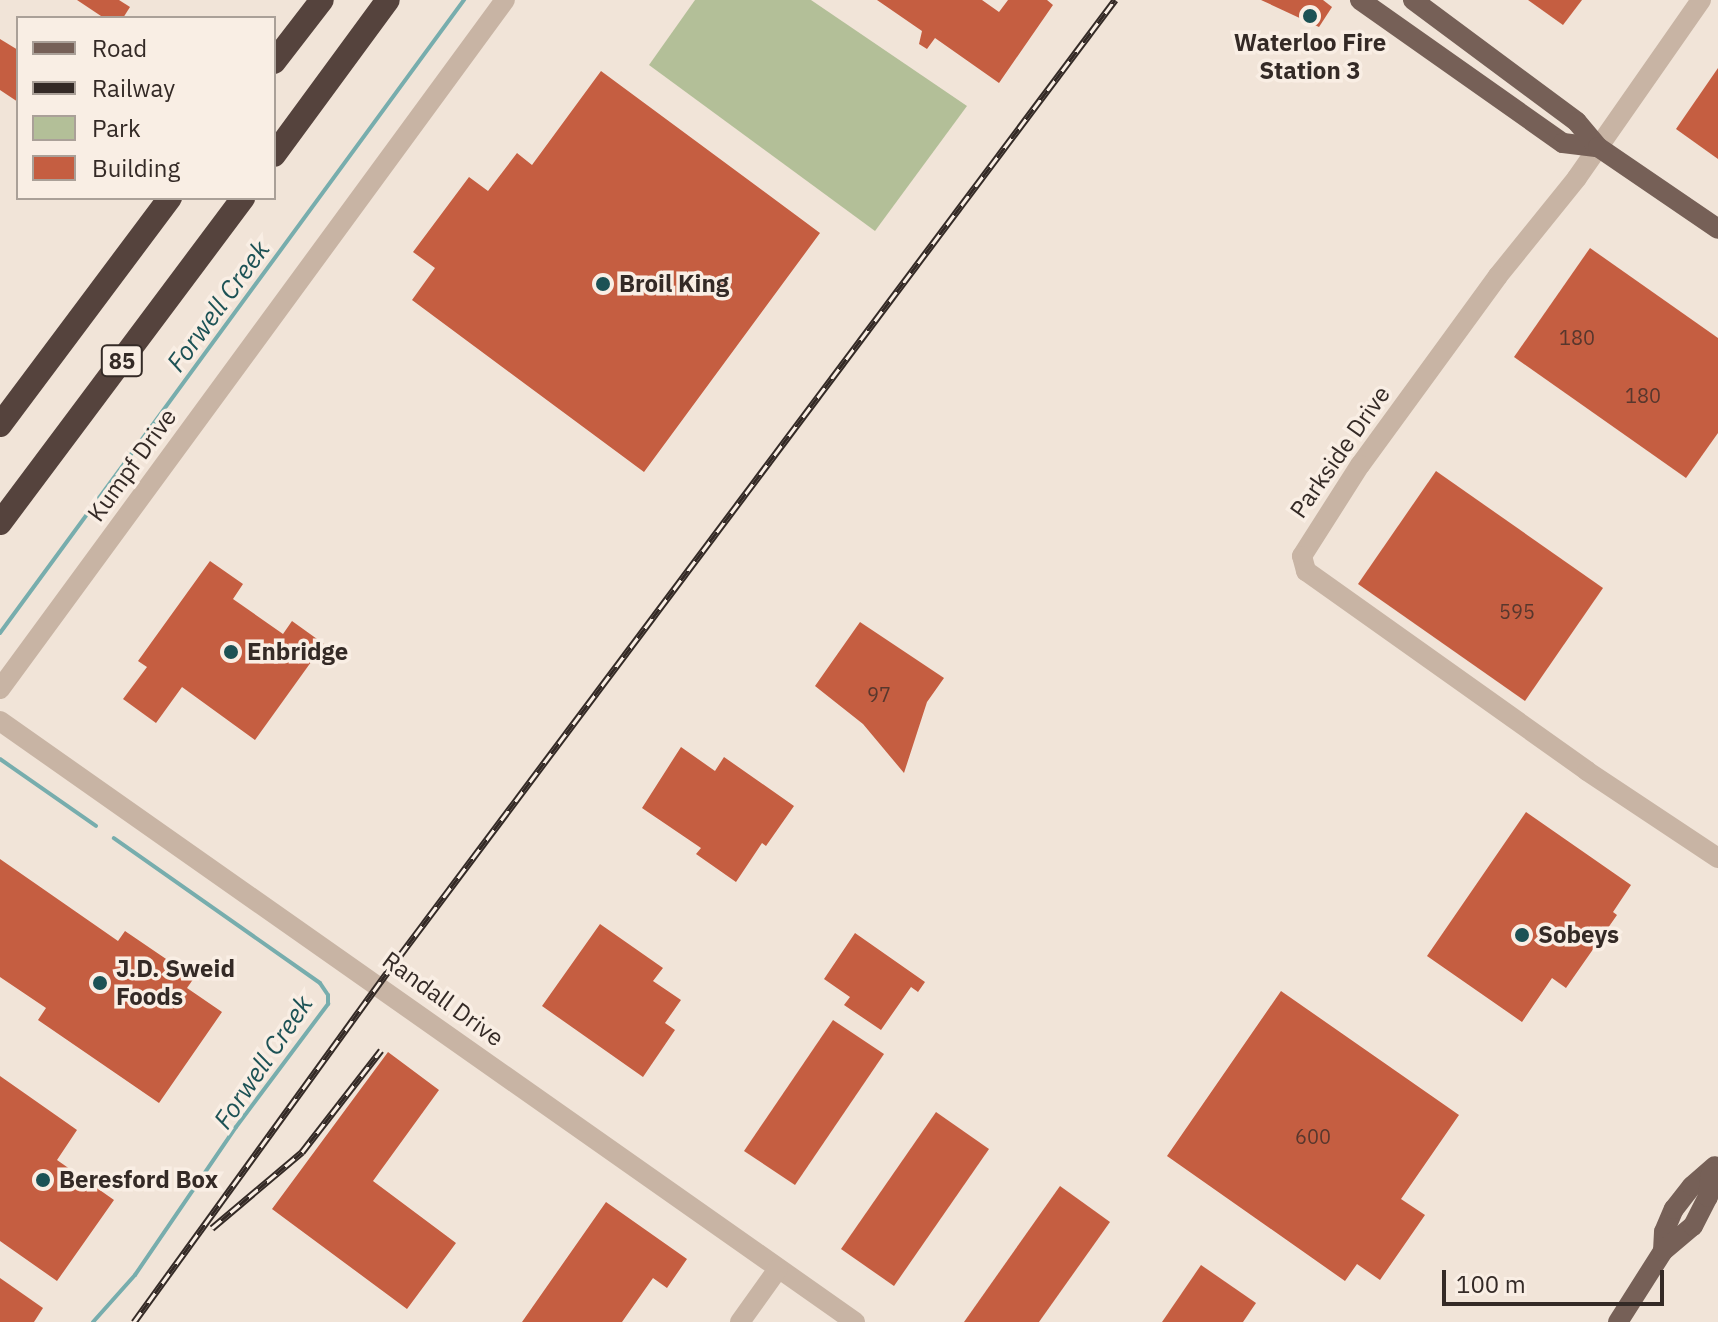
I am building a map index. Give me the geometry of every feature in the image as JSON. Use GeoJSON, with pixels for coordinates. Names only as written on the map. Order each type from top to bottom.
{"type":"FeatureCollection","features":[{"type":"Feature","properties":{"kind":"highway"},"geometry":{"type":"LineString","coordinates":[[276,59],[322,0]]}},
{"type":"Feature","properties":{"kind":"highway"},"geometry":{"type":"LineString","coordinates":[[276,152],[388,0]]}},
{"type":"Feature","properties":{"kind":"highway","name":"85"},"geometry":{"type":"LineString","coordinates":[[0,425],[169,200]]}},
{"type":"Feature","properties":{"kind":"highway","name":"85"},"geometry":{"type":"LineString","coordinates":[[0,523],[242,200]]}},
{"type":"Feature","properties":{"kind":"main road"},"geometry":{"type":"LineString","coordinates":[[1360,0],[1563,143],[1598,147]]}},
{"type":"Feature","properties":{"kind":"main road"},"geometry":{"type":"LineString","coordinates":[[1399,27],[1405,10],[1403,0]]}},
{"type":"Feature","properties":{"kind":"main road"},"geometry":{"type":"LineString","coordinates":[[1413,0],[1577,122],[1598,147],[1718,229]]}},
{"type":"Feature","properties":{"kind":"main road"},"geometry":{"type":"LineString","coordinates":[[1618,1322],[1663,1251],[1664,1232],[1674,1209],[1692,1186],[1716,1170]]}},
{"type":"Feature","properties":{"kind":"street","name":"Kumpf Drive"},"geometry":{"type":"LineString","coordinates":[[0,689],[505,0]]}},
{"type":"Feature","properties":{"kind":"street","name":"Parkside Drive"},"geometry":{"type":"LineString","coordinates":[[1701,0],[1598,147],[1448,343],[1360,465],[1302,556],[1306,571],[1587,771],[1718,858]]}},
{"type":"Feature","properties":{"kind":"street","name":"Randall Drive"},"geometry":{"type":"LineString","coordinates":[[0,721],[855,1322]]}},
{"type":"Feature","properties":{"kind":"street"},"geometry":{"type":"LineString","coordinates":[[740,1322],[778,1269]]}},
{"type":"Feature","properties":{"kind":"green space"},"geometry":{"type":"Polygon","coordinates":[[[695,0],[811,0],[967,106],[875,231],[649,65],[695,0]]]}},
{"type":"Feature","properties":{"kind":"building"},"geometry":{"type":"Polygon","coordinates":[[[77,0],[119,0],[130,7],[124,16],[101,16],[77,0]]]}},
{"type":"Feature","properties":{"kind":"building"},"geometry":{"type":"Polygon","coordinates":[[[877,0],[982,0],[999,12],[1008,0],[1047,0],[1053,5],[999,83],[935,38],[927,49],[919,44],[922,31],[877,0]]]}},
{"type":"Feature","properties":{"kind":"building","name":"Waterloo Fire Station 3"},"geometry":{"type":"Polygon","coordinates":[[[1261,0],[1323,0],[1332,7],[1319,27],[1261,0]]]}},
{"type":"Feature","properties":{"kind":"building"},"geometry":{"type":"Polygon","coordinates":[[[1528,0],[1582,0],[1563,25],[1528,0]]]}},
{"type":"Feature","properties":{"kind":"building"},"geometry":{"type":"Polygon","coordinates":[[[0,39],[16,49],[16,101],[0,90],[0,39]]]}},
{"type":"Feature","properties":{"kind":"building"},"geometry":{"type":"Polygon","coordinates":[[[1718,68],[1718,159],[1676,129],[1718,68]]]}},
{"type":"Feature","properties":{"kind":"building","name":"Broil King"},"geometry":{"type":"Polygon","coordinates":[[[601,71],[820,233],[644,472],[412,300],[435,268],[413,252],[469,177],[488,191],[517,153],[532,165],[601,71]]]}},
{"type":"Feature","properties":{"kind":"building"},"geometry":{"type":"Polygon","coordinates":[[[1590,248],[1718,338],[1718,433],[1686,478],[1514,357],[1590,248]]]}},
{"type":"Feature","properties":{"kind":"building"},"geometry":{"type":"Polygon","coordinates":[[[1436,471],[1603,588],[1525,701],[1358,584],[1436,471]]]}},
{"type":"Feature","properties":{"kind":"building","name":"Enbridge"},"geometry":{"type":"Polygon","coordinates":[[[210,561],[243,584],[233,599],[283,634],[292,621],[324,644],[255,740],[182,687],[156,723],[123,699],[147,667],[138,661],[210,561]]]}},
{"type":"Feature","properties":{"kind":"building"},"geometry":{"type":"Polygon","coordinates":[[[860,622],[944,678],[927,702],[904,773],[863,724],[815,686],[860,622]]]}},
{"type":"Feature","properties":{"kind":"building"},"geometry":{"type":"Polygon","coordinates":[[[681,747],[715,771],[724,757],[794,806],[766,846],[762,843],[736,882],[696,854],[701,848],[642,808],[681,747]]]}},
{"type":"Feature","properties":{"kind":"building","name":"Sobeys"},"geometry":{"type":"Polygon","coordinates":[[[1526,812],[1631,885],[1613,912],[1617,915],[1566,988],[1552,978],[1522,1022],[1427,956],[1526,812]]]}},
{"type":"Feature","properties":{"kind":"building","name":"J.D. Sweid Foods"},"geometry":{"type":"Polygon","coordinates":[[[0,859],[118,941],[125,931],[194,978],[187,988],[222,1012],[159,1103],[38,1020],[46,1008],[0,977],[0,859]]]}},
{"type":"Feature","properties":{"kind":"building"},"geometry":{"type":"Polygon","coordinates":[[[600,924],[663,968],[653,981],[681,1000],[665,1023],[675,1030],[643,1077],[542,1006],[600,924]]]}},
{"type":"Feature","properties":{"kind":"building"},"geometry":{"type":"Polygon","coordinates":[[[855,933],[925,982],[918,992],[911,987],[881,1030],[844,1005],[850,997],[824,979],[855,933]]]}},
{"type":"Feature","properties":{"kind":"building"},"geometry":{"type":"Polygon","coordinates":[[[1281,991],[1459,1115],[1401,1199],[1425,1215],[1380,1280],[1357,1264],[1345,1281],[1167,1156],[1281,991]]]}},
{"type":"Feature","properties":{"kind":"building"},"geometry":{"type":"Polygon","coordinates":[[[833,1020],[884,1054],[795,1185],[744,1151],[833,1020]]]}},
{"type":"Feature","properties":{"kind":"building"},"geometry":{"type":"Polygon","coordinates":[[[388,1052],[439,1090],[373,1181],[456,1243],[407,1309],[272,1209],[388,1052]]]}},
{"type":"Feature","properties":{"kind":"building","name":"Beresford Box"},"geometry":{"type":"Polygon","coordinates":[[[0,1076],[77,1130],[57,1160],[114,1200],[57,1281],[0,1241],[0,1076]]]}},
{"type":"Feature","properties":{"kind":"building"},"geometry":{"type":"Polygon","coordinates":[[[936,1112],[989,1149],[894,1286],[841,1249],[936,1112]]]}},
{"type":"Feature","properties":{"kind":"building"},"geometry":{"type":"Polygon","coordinates":[[[1060,1186],[1110,1222],[1039,1322],[964,1322],[1060,1186]]]}},
{"type":"Feature","properties":{"kind":"building"},"geometry":{"type":"Polygon","coordinates":[[[606,1202],[687,1259],[667,1288],[653,1278],[622,1322],[522,1322],[606,1202]]]}},
{"type":"Feature","properties":{"kind":"building"},"geometry":{"type":"Polygon","coordinates":[[[1201,1265],[1256,1303],[1243,1322],[1162,1322],[1201,1265]]]}},
{"type":"Feature","properties":{"kind":"building"},"geometry":{"type":"Polygon","coordinates":[[[0,1278],[43,1308],[34,1322],[0,1322],[0,1278]]]}},
{"type":"Feature","properties":{"kind":"waterway","name":"Forwell Creek"},"geometry":{"type":"LineString","coordinates":[[0,633],[464,0]]}},
{"type":"Feature","properties":{"kind":"waterway","name":"Forwell Creek"},"geometry":{"type":"LineString","coordinates":[[0,759],[96,826]]}},
{"type":"Feature","properties":{"kind":"waterway","name":"Forwell Creek"},"geometry":{"type":"LineString","coordinates":[[93,1322],[135,1275],[236,1127],[328,1004],[328,995],[320,983],[114,838]]}},
{"type":"Feature","properties":{"kind":"railway"},"geometry":{"type":"LineString","coordinates":[[134,1322],[386,974],[1115,0]]}},
{"type":"Feature","properties":{"kind":"railway"},"geometry":{"type":"LineString","coordinates":[[212,1228],[302,1152],[381,1050]]}},
{"type":"Feature","properties":{"kind":"place","name":"Waterloo Fire Station 3"},"geometry":{"type":"Point","coordinates":[1310,16]}},
{"type":"Feature","properties":{"kind":"place","name":"Broil King"},"geometry":{"type":"Point","coordinates":[603,284]}},
{"type":"Feature","properties":{"kind":"place","name":"Enbridge"},"geometry":{"type":"Point","coordinates":[231,652]}},
{"type":"Feature","properties":{"kind":"place","name":"Sobeys"},"geometry":{"type":"Point","coordinates":[1522,935]}},
{"type":"Feature","properties":{"kind":"place","name":"J.D. Sweid Foods"},"geometry":{"type":"Point","coordinates":[100,983]}},
{"type":"Feature","properties":{"kind":"place","name":"Beresford Box"},"geometry":{"type":"Point","coordinates":[43,1180]}}]}
